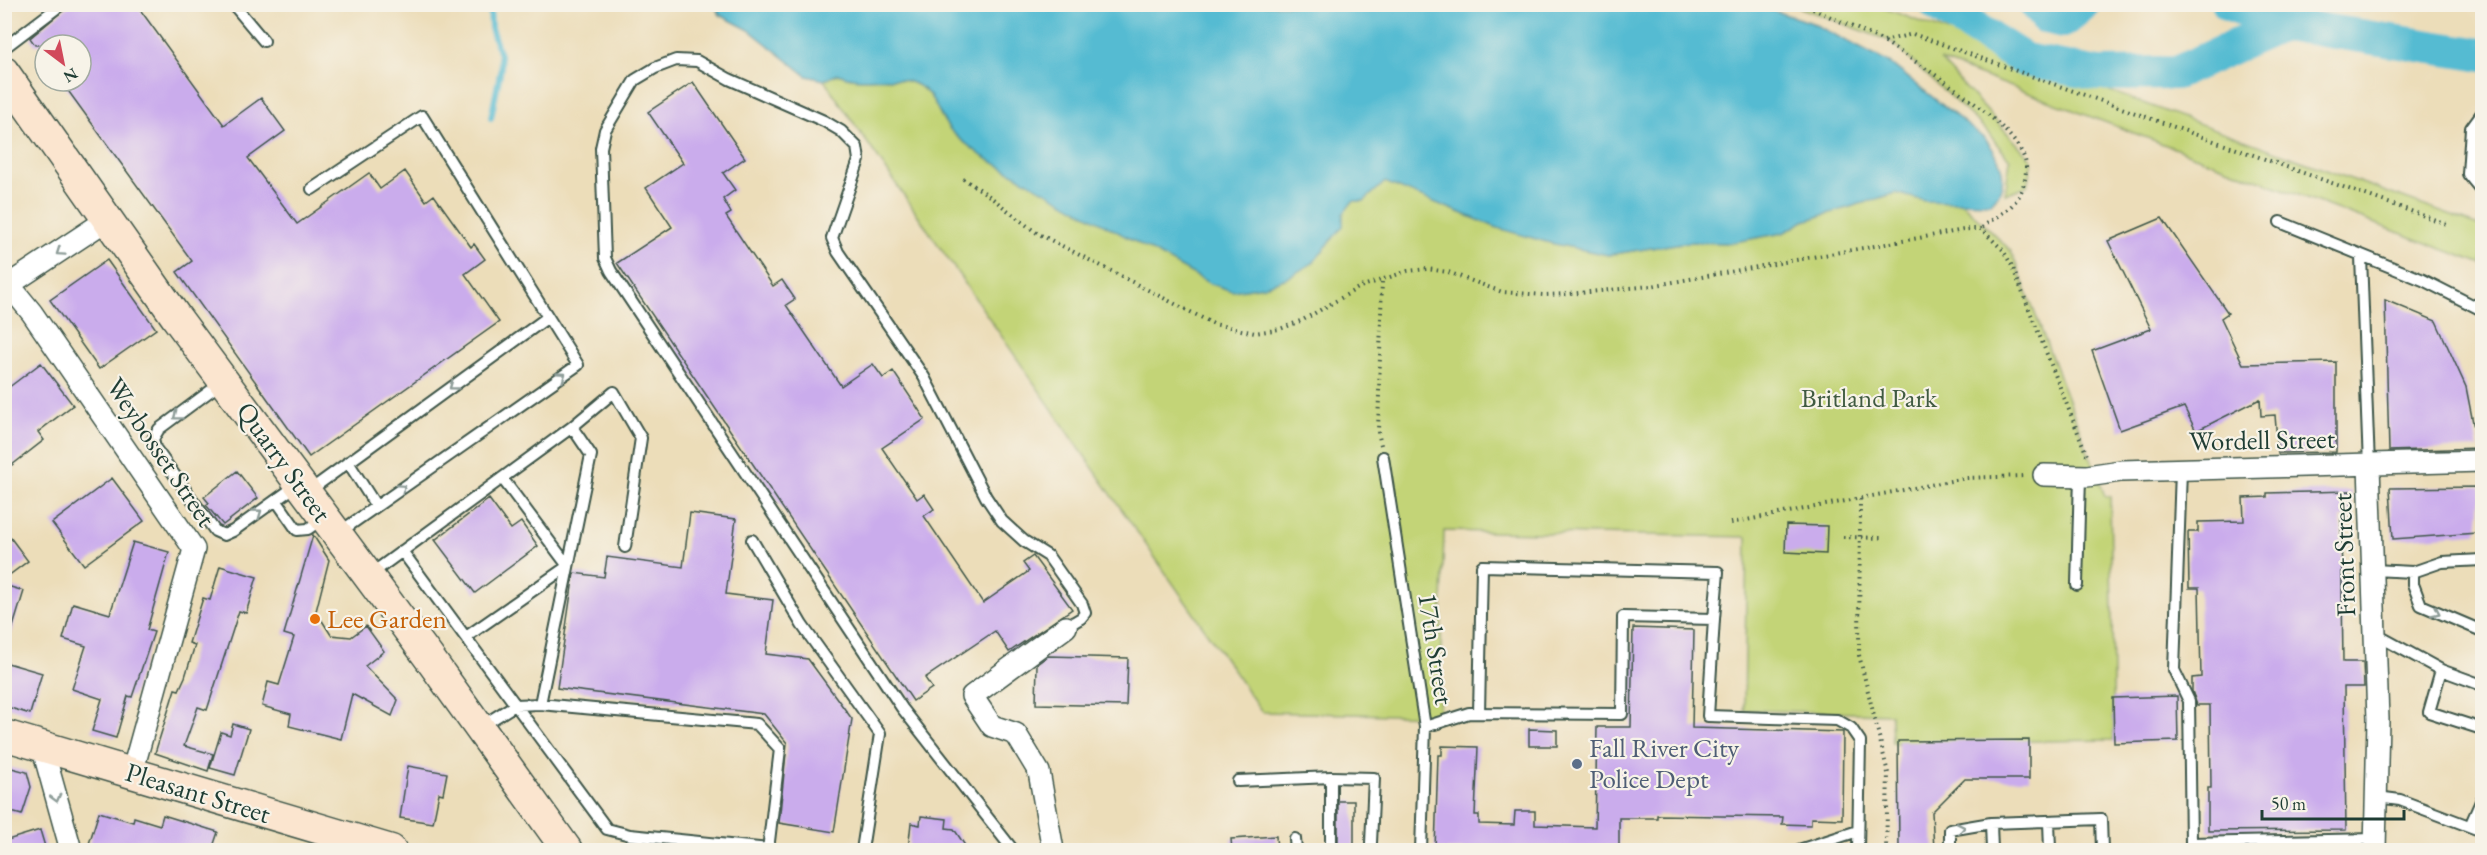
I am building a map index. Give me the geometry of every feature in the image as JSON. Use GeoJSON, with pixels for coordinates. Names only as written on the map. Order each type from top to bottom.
{"type":"FeatureCollection","features":[{"type":"Feature","properties":{"kind":"street","name":"Quarry Street"},"geometry":{"type":"LineString","coordinates":[[4,72],[224,381],[369,576],[567,850]]}},
{"type":"Feature","properties":{"kind":"street"},"geometry":{"type":"LineString","coordinates":[[7,287],[108,219]]}},
{"type":"Feature","properties":{"kind":"street","name":"Weybosset Street"},"geometry":{"type":"LineString","coordinates":[[7,287],[39,323],[194,549],[132,773]]}},
{"type":"Feature","properties":{"kind":"street","name":"Wordell Street"},"geometry":{"type":"LineString","coordinates":[[2044,475],[2087,476],[2121,471],[2369,466],[2482,461]]}},
{"type":"Feature","properties":{"kind":"street","name":"Front Street"},"geometry":{"type":"LineString","coordinates":[[2369,466],[2378,719],[2376,845]]}},
{"type":"Feature","properties":{"kind":"street"},"geometry":{"type":"LineString","coordinates":[[1053,850],[1039,772],[1016,734],[992,726],[972,696],[1065,627]]}},
{"type":"Feature","properties":{"kind":"street","name":"Pleasant Street"},"geometry":{"type":"LineString","coordinates":[[4,735],[132,773],[354,846],[391,850]]}},
{"type":"Feature","properties":{"kind":"street"},"geometry":{"type":"LineString","coordinates":[[42,746],[71,850]]}},
{"type":"Feature","properties":{"kind":"lane"},"geometry":{"type":"LineString","coordinates":[[4,48],[62,4]]}},
{"type":"Feature","properties":{"kind":"lane"},"geometry":{"type":"LineString","coordinates":[[233,4],[264,41]]}},
{"type":"Feature","properties":{"kind":"lane"},"geometry":{"type":"LineString","coordinates":[[1013,850],[902,708],[611,271],[605,258],[601,148],[605,130],[635,81],[655,68],[676,60],[698,61],[729,79],[824,121],[841,131],[857,147],[859,160],[832,238],[838,252],[924,377],[986,497],[1002,521],[1024,541],[1048,556],[1082,604],[1085,613],[1081,618],[1065,627]]}},
{"type":"Feature","properties":{"kind":"lane"},"geometry":{"type":"LineString","coordinates":[[2482,113],[2471,128],[2468,174],[2482,191]]}},
{"type":"Feature","properties":{"kind":"lane"},"geometry":{"type":"LineString","coordinates":[[276,500],[297,530],[331,525],[376,506],[578,365],[422,116],[312,189]]}},
{"type":"Feature","properties":{"kind":"lane"},"geometry":{"type":"LineString","coordinates":[[2280,222],[2422,280],[2480,309],[2482,296]]}},
{"type":"Feature","properties":{"kind":"lane","name":"Front Street"},"geometry":{"type":"LineString","coordinates":[[2361,256],[2369,466]]}},
{"type":"Feature","properties":{"kind":"lane"},"geometry":{"type":"LineString","coordinates":[[224,381],[159,429],[153,439],[155,448],[215,531],[224,535],[276,500],[303,488],[348,462],[548,317]]}},
{"type":"Feature","properties":{"kind":"lane"},"geometry":{"type":"LineString","coordinates":[[369,576],[572,426],[614,392],[641,438],[625,547]]}},
{"type":"Feature","properties":{"kind":"lane"},"geometry":{"type":"LineString","coordinates":[[540,704],[591,455],[572,426]]}},
{"type":"Feature","properties":{"kind":"lane","name":"17th Street"},"geometry":{"type":"LineString","coordinates":[[1383,457],[1425,726],[1421,850]]}},
{"type":"Feature","properties":{"kind":"lane"},"geometry":{"type":"LineString","coordinates":[[348,462],[376,506]]}},
{"type":"Feature","properties":{"kind":"lane"},"geometry":{"type":"LineString","coordinates":[[2181,470],[2174,670],[2189,701],[2192,843],[2376,845]]}},
{"type":"Feature","properties":{"kind":"lane"},"geometry":{"type":"LineString","coordinates":[[2077,585],[2087,476]]}},
{"type":"Feature","properties":{"kind":"lane"},"geometry":{"type":"LineString","coordinates":[[502,478],[568,566]]}},
{"type":"Feature","properties":{"kind":"lane"},"geometry":{"type":"LineString","coordinates":[[752,540],[802,625],[880,734],[862,850]]}},
{"type":"Feature","properties":{"kind":"lane"},"geometry":{"type":"LineString","coordinates":[[402,551],[515,705],[608,829],[630,835],[768,850],[780,748],[757,724],[540,704],[515,705],[479,728]]}},
{"type":"Feature","properties":{"kind":"lane"},"geometry":{"type":"LineString","coordinates":[[2373,570],[2413,572],[2442,562],[2482,560]]}},
{"type":"Feature","properties":{"kind":"lane"},"geometry":{"type":"LineString","coordinates":[[466,637],[568,566]]}},
{"type":"Feature","properties":{"kind":"lane"},"geometry":{"type":"LineString","coordinates":[[1479,713],[1482,566],[1718,572],[1708,716],[1837,720],[1851,728],[1860,741],[1858,850]]}},
{"type":"Feature","properties":{"kind":"lane"},"geometry":{"type":"LineString","coordinates":[[2413,572],[2413,584],[2421,604],[2482,631]]}},
{"type":"Feature","properties":{"kind":"lane"},"geometry":{"type":"LineString","coordinates":[[1425,726],[1469,713],[1622,714],[1623,617],[1714,619]]}},
{"type":"Feature","properties":{"kind":"lane"},"geometry":{"type":"LineString","coordinates":[[2375,633],[2440,670],[2482,685]]}},
{"type":"Feature","properties":{"kind":"lane"},"geometry":{"type":"LineString","coordinates":[[2440,670],[2429,712],[2482,729]]}},
{"type":"Feature","properties":{"kind":"lane"},"geometry":{"type":"LineString","coordinates":[[1331,777],[1331,850]]}},
{"type":"Feature","properties":{"kind":"lane"},"geometry":{"type":"LineString","coordinates":[[1238,781],[1331,777],[1374,778],[1371,843]]}},
{"type":"Feature","properties":{"kind":"lane"},"geometry":{"type":"LineString","coordinates":[[2377,797],[2400,800],[2482,831]]}},
{"type":"Feature","properties":{"kind":"lane"},"geometry":{"type":"LineString","coordinates":[[2470,826],[2482,799]]}},
{"type":"Feature","properties":{"kind":"lane"},"geometry":{"type":"LineString","coordinates":[[1950,850],[1950,831],[1991,823],[2101,819],[2102,850]]}},
{"type":"Feature","properties":{"kind":"lane"},"geometry":{"type":"LineString","coordinates":[[2049,821],[2050,850]]}},
{"type":"Feature","properties":{"kind":"lane"},"geometry":{"type":"LineString","coordinates":[[1991,823],[1992,850]]}},
{"type":"Feature","properties":{"kind":"lane"},"geometry":{"type":"LineString","coordinates":[[1799,850],[1858,831]]}},
{"type":"Feature","properties":{"kind":"lane"},"geometry":{"type":"LineString","coordinates":[[1295,839],[1296,850]]}},
{"type":"Feature","properties":{"kind":"path"},"geometry":{"type":"LineString","coordinates":[[963,179],[985,191],[1013,216],[1037,233],[1214,324],[1255,333],[1280,329],[1303,320],[1360,287],[1382,278],[1428,269],[1449,272],[1502,292],[1569,294],[1651,286],[1981,229],[1989,220],[2010,210],[2020,194],[2025,177],[2026,161],[2004,128],[1924,67],[1884,41],[1802,4]]}},
{"type":"Feature","properties":{"kind":"path"},"geometry":{"type":"LineString","coordinates":[[1884,41],[1913,34],[2450,225]]}},
{"type":"Feature","properties":{"kind":"path"},"geometry":{"type":"LineString","coordinates":[[1981,229],[2003,250],[2012,266],[2087,476]]}},
{"type":"Feature","properties":{"kind":"path"},"geometry":{"type":"LineString","coordinates":[[1382,278],[1378,432],[1383,457]]}},
{"type":"Feature","properties":{"kind":"path"},"geometry":{"type":"LineString","coordinates":[[1731,523],[1966,478],[2044,475]]}},
{"type":"Feature","properties":{"kind":"path"},"geometry":{"type":"LineString","coordinates":[[1860,499],[1859,655],[1888,773],[1886,850]]}},
{"type":"Feature","properties":{"kind":"path"},"geometry":{"type":"LineString","coordinates":[[1843,537],[1882,538]]}},
{"type":"Feature","properties":{"kind":"green space"},"geometry":{"type":"Polygon","coordinates":[[[1793,5],[1875,5],[2482,227],[2482,264],[1940,60],[2032,160],[2027,186],[2005,194],[2010,160],[1984,128],[1890,41],[1793,5]]]}},
{"type":"Feature","properties":{"kind":"green space","name":"Britland Park"},"geometry":{"type":"Polygon","coordinates":[[[838,74],[855,78],[898,79],[917,85],[929,95],[952,132],[982,156],[1209,283],[1232,291],[1264,286],[1287,278],[1353,201],[1364,201],[1385,182],[1498,228],[1550,243],[1608,255],[1688,242],[1729,243],[1783,233],[1804,221],[1896,193],[1925,201],[1961,202],[2011,251],[2105,496],[2110,496],[2114,740],[1892,743],[1891,714],[1744,710],[1747,537],[1444,531],[1439,716],[1262,712],[824,80],[838,74]]]}},
{"type":"Feature","properties":{"kind":"water"},"geometry":{"type":"Polygon","coordinates":[[[714,5],[1754,5],[1810,22],[1891,64],[1986,140],[2000,163],[2003,179],[1997,196],[1991,203],[1925,201],[1896,193],[1804,221],[1783,233],[1729,243],[1688,242],[1608,255],[1550,243],[1498,228],[1385,182],[1364,201],[1353,201],[1343,214],[1343,226],[1313,263],[1287,278],[1264,286],[1232,291],[1209,283],[982,156],[952,132],[929,95],[917,85],[889,78],[855,78],[838,74],[824,80],[807,76],[749,30],[720,15],[714,5]]]}},
{"type":"Feature","properties":{"kind":"building"},"geometry":{"type":"Polygon","coordinates":[[[71,4],[136,4],[224,125],[261,98],[285,131],[248,158],[297,224],[369,173],[380,189],[405,171],[426,201],[434,195],[471,247],[474,244],[485,259],[465,274],[499,322],[309,457],[177,272],[192,261],[70,93],[93,93],[93,33],[36,33],[71,4]]]}},
{"type":"Feature","properties":{"kind":"building"},"geometry":{"type":"Polygon","coordinates":[[[693,82],[745,158],[723,173],[735,190],[723,199],[731,213],[726,216],[773,286],[782,280],[795,299],[786,305],[841,386],[873,364],[883,378],[893,371],[925,419],[882,448],[917,499],[924,494],[934,509],[924,516],[983,603],[1029,571],[1023,563],[1033,556],[1072,609],[1009,652],[995,631],[925,678],[932,688],[913,701],[617,263],[672,227],[646,188],[683,163],[648,112],[693,82]]]}},
{"type":"Feature","properties":{"kind":"building"},"geometry":{"type":"Polygon","coordinates":[[[2162,218],[2228,313],[2221,318],[2243,364],[2336,362],[2336,452],[2278,453],[2275,415],[2261,416],[2260,399],[2196,431],[2184,407],[2120,430],[2092,351],[2151,329],[2108,241],[2162,218]]]}},
{"type":"Feature","properties":{"kind":"building"},"geometry":{"type":"Polygon","coordinates":[[[107,260],[156,329],[99,369],[50,300],[107,260]]]}},
{"type":"Feature","properties":{"kind":"building"},"geometry":{"type":"Polygon","coordinates":[[[2385,300],[2436,321],[2466,387],[2478,448],[2389,451],[2385,300]]]}},
{"type":"Feature","properties":{"kind":"building"},"geometry":{"type":"Polygon","coordinates":[[[41,363],[73,405],[38,432],[44,440],[12,465],[4,455],[4,391],[41,363]]]}},
{"type":"Feature","properties":{"kind":"building"},"geometry":{"type":"Polygon","coordinates":[[[237,471],[258,498],[223,525],[206,505],[209,503],[204,497],[237,471]]]}},
{"type":"Feature","properties":{"kind":"building"},"geometry":{"type":"Polygon","coordinates":[[[112,478],[144,521],[84,565],[52,523],[112,478]]]}},
{"type":"Feature","properties":{"kind":"building"},"geometry":{"type":"Polygon","coordinates":[[[2481,487],[2477,533],[2393,539],[2390,488],[2481,487]]]}},
{"type":"Feature","properties":{"kind":"building"},"geometry":{"type":"Polygon","coordinates":[[[2351,491],[2352,518],[2341,518],[2343,662],[2363,662],[2364,687],[2344,687],[2346,830],[2208,831],[2208,788],[2211,788],[2210,705],[2197,705],[2192,691],[2192,678],[2201,677],[2199,588],[2189,588],[2188,532],[2198,532],[2198,522],[2244,521],[2243,498],[2267,497],[2267,493],[2351,491]]]}},
{"type":"Feature","properties":{"kind":"building"},"geometry":{"type":"Polygon","coordinates":[[[489,499],[511,529],[521,522],[538,546],[475,593],[435,540],[489,499]]]}},
{"type":"Feature","properties":{"kind":"building"},"geometry":{"type":"Polygon","coordinates":[[[690,513],[736,519],[726,594],[773,600],[766,654],[808,659],[852,719],[834,832],[779,823],[787,743],[764,714],[557,688],[574,573],[604,577],[607,557],[683,567],[690,513]]]}},
{"type":"Feature","properties":{"kind":"building"},"geometry":{"type":"Polygon","coordinates":[[[1786,525],[1827,526],[1826,554],[1785,552],[1786,525]]]}},
{"type":"Feature","properties":{"kind":"building"},"geometry":{"type":"Polygon","coordinates":[[[4,529],[28,561],[4,579],[4,529]]]}},
{"type":"Feature","properties":{"kind":"building"},"geometry":{"type":"Polygon","coordinates":[[[313,535],[329,560],[316,611],[331,635],[351,637],[366,626],[384,651],[365,666],[398,700],[392,716],[352,694],[341,739],[289,726],[291,714],[262,706],[268,682],[279,685],[294,637],[284,634],[313,535]]]}},
{"type":"Feature","properties":{"kind":"building"},"geometry":{"type":"Polygon","coordinates":[[[133,542],[169,552],[147,630],[154,632],[132,697],[128,696],[116,738],[92,731],[102,699],[72,689],[86,646],[63,639],[73,603],[110,614],[133,542]]]}},
{"type":"Feature","properties":{"kind":"building"},"geometry":{"type":"Polygon","coordinates":[[[220,566],[257,577],[246,613],[239,611],[207,710],[198,707],[184,746],[213,754],[208,771],[155,753],[175,689],[179,690],[185,677],[195,645],[189,643],[203,598],[210,600],[220,566]]]}},
{"type":"Feature","properties":{"kind":"building"},"geometry":{"type":"Polygon","coordinates":[[[4,585],[24,591],[8,643],[4,642],[4,585]]]}},
{"type":"Feature","properties":{"kind":"building"},"geometry":{"type":"Polygon","coordinates":[[[1633,628],[1694,630],[1692,728],[1843,732],[1842,819],[1811,818],[1811,825],[1782,824],[1783,817],[1657,815],[1657,818],[1619,818],[1619,850],[1435,850],[1438,755],[1442,755],[1442,746],[1478,747],[1475,815],[1479,815],[1479,824],[1514,825],[1515,811],[1535,811],[1535,825],[1595,827],[1597,727],[1631,727],[1633,628]]]}},
{"type":"Feature","properties":{"kind":"building"},"geometry":{"type":"Polygon","coordinates":[[[1048,656],[1128,658],[1126,706],[1036,704],[1037,664],[1048,656]]]}},
{"type":"Feature","properties":{"kind":"building"},"geometry":{"type":"Polygon","coordinates":[[[4,662],[42,673],[30,714],[4,706],[4,662]]]}},
{"type":"Feature","properties":{"kind":"building"},"geometry":{"type":"Polygon","coordinates":[[[2177,696],[2178,741],[2114,743],[2113,698],[2177,696]]]}},
{"type":"Feature","properties":{"kind":"building"},"geometry":{"type":"Polygon","coordinates":[[[233,724],[249,729],[235,775],[210,768],[221,732],[230,735],[233,724]]]}},
{"type":"Feature","properties":{"kind":"building"},"geometry":{"type":"Polygon","coordinates":[[[1529,729],[1557,730],[1557,746],[1529,746],[1529,729]]]}},
{"type":"Feature","properties":{"kind":"building"},"geometry":{"type":"Polygon","coordinates":[[[2029,740],[2029,779],[1965,779],[1932,812],[1934,850],[1899,850],[1898,741],[2029,740]]]}},
{"type":"Feature","properties":{"kind":"building"},"geometry":{"type":"Polygon","coordinates":[[[4,766],[27,772],[31,787],[22,815],[4,810],[4,766]]]}},
{"type":"Feature","properties":{"kind":"building"},"geometry":{"type":"Polygon","coordinates":[[[408,766],[447,773],[443,794],[439,793],[433,823],[400,818],[408,766]]]}},
{"type":"Feature","properties":{"kind":"building"},"geometry":{"type":"Polygon","coordinates":[[[1338,801],[1354,801],[1354,850],[1338,850],[1338,801]]]}},
{"type":"Feature","properties":{"kind":"building"},"geometry":{"type":"Polygon","coordinates":[[[99,812],[133,822],[134,817],[160,825],[163,815],[218,832],[212,850],[101,850],[88,847],[99,812]]]}},
{"type":"Feature","properties":{"kind":"building"},"geometry":{"type":"Polygon","coordinates":[[[921,816],[947,819],[946,828],[954,829],[968,850],[908,850],[911,823],[920,825],[921,816]]]}},
{"type":"Feature","properties":{"kind":"building"},"geometry":{"type":"Polygon","coordinates":[[[40,830],[46,850],[4,850],[4,841],[40,830]]]}},
{"type":"Feature","properties":{"kind":"building"},"geometry":{"type":"Polygon","coordinates":[[[1276,836],[1277,850],[1232,850],[1231,839],[1276,836]]]}},
{"type":"Feature","properties":{"kind":"waterway"},"geometry":{"type":"LineString","coordinates":[[490,4],[491,28],[500,55],[501,68],[491,118]]}},
{"type":"Feature","properties":{"kind":"waterway"},"geometry":{"type":"LineString","coordinates":[[1936,4],[2025,60],[2098,74],[2176,73],[2284,24],[2482,55]]}},
{"type":"Feature","properties":{"kind":"waterway"},"geometry":{"type":"LineString","coordinates":[[2036,4],[2046,17],[2063,21],[2083,4]]}},
{"type":"Feature","properties":{"kind":"waterway"},"geometry":{"type":"LineString","coordinates":[[2229,4],[2284,24]]}},
{"type":"Feature","properties":{"kind":"place","name":"Lee Garden"},"geometry":{"type":"Point","coordinates":[315,619]}},
{"type":"Feature","properties":{"kind":"place","name":"Fall River City Police Dept"},"geometry":{"type":"Point","coordinates":[1577,764]}}]}
